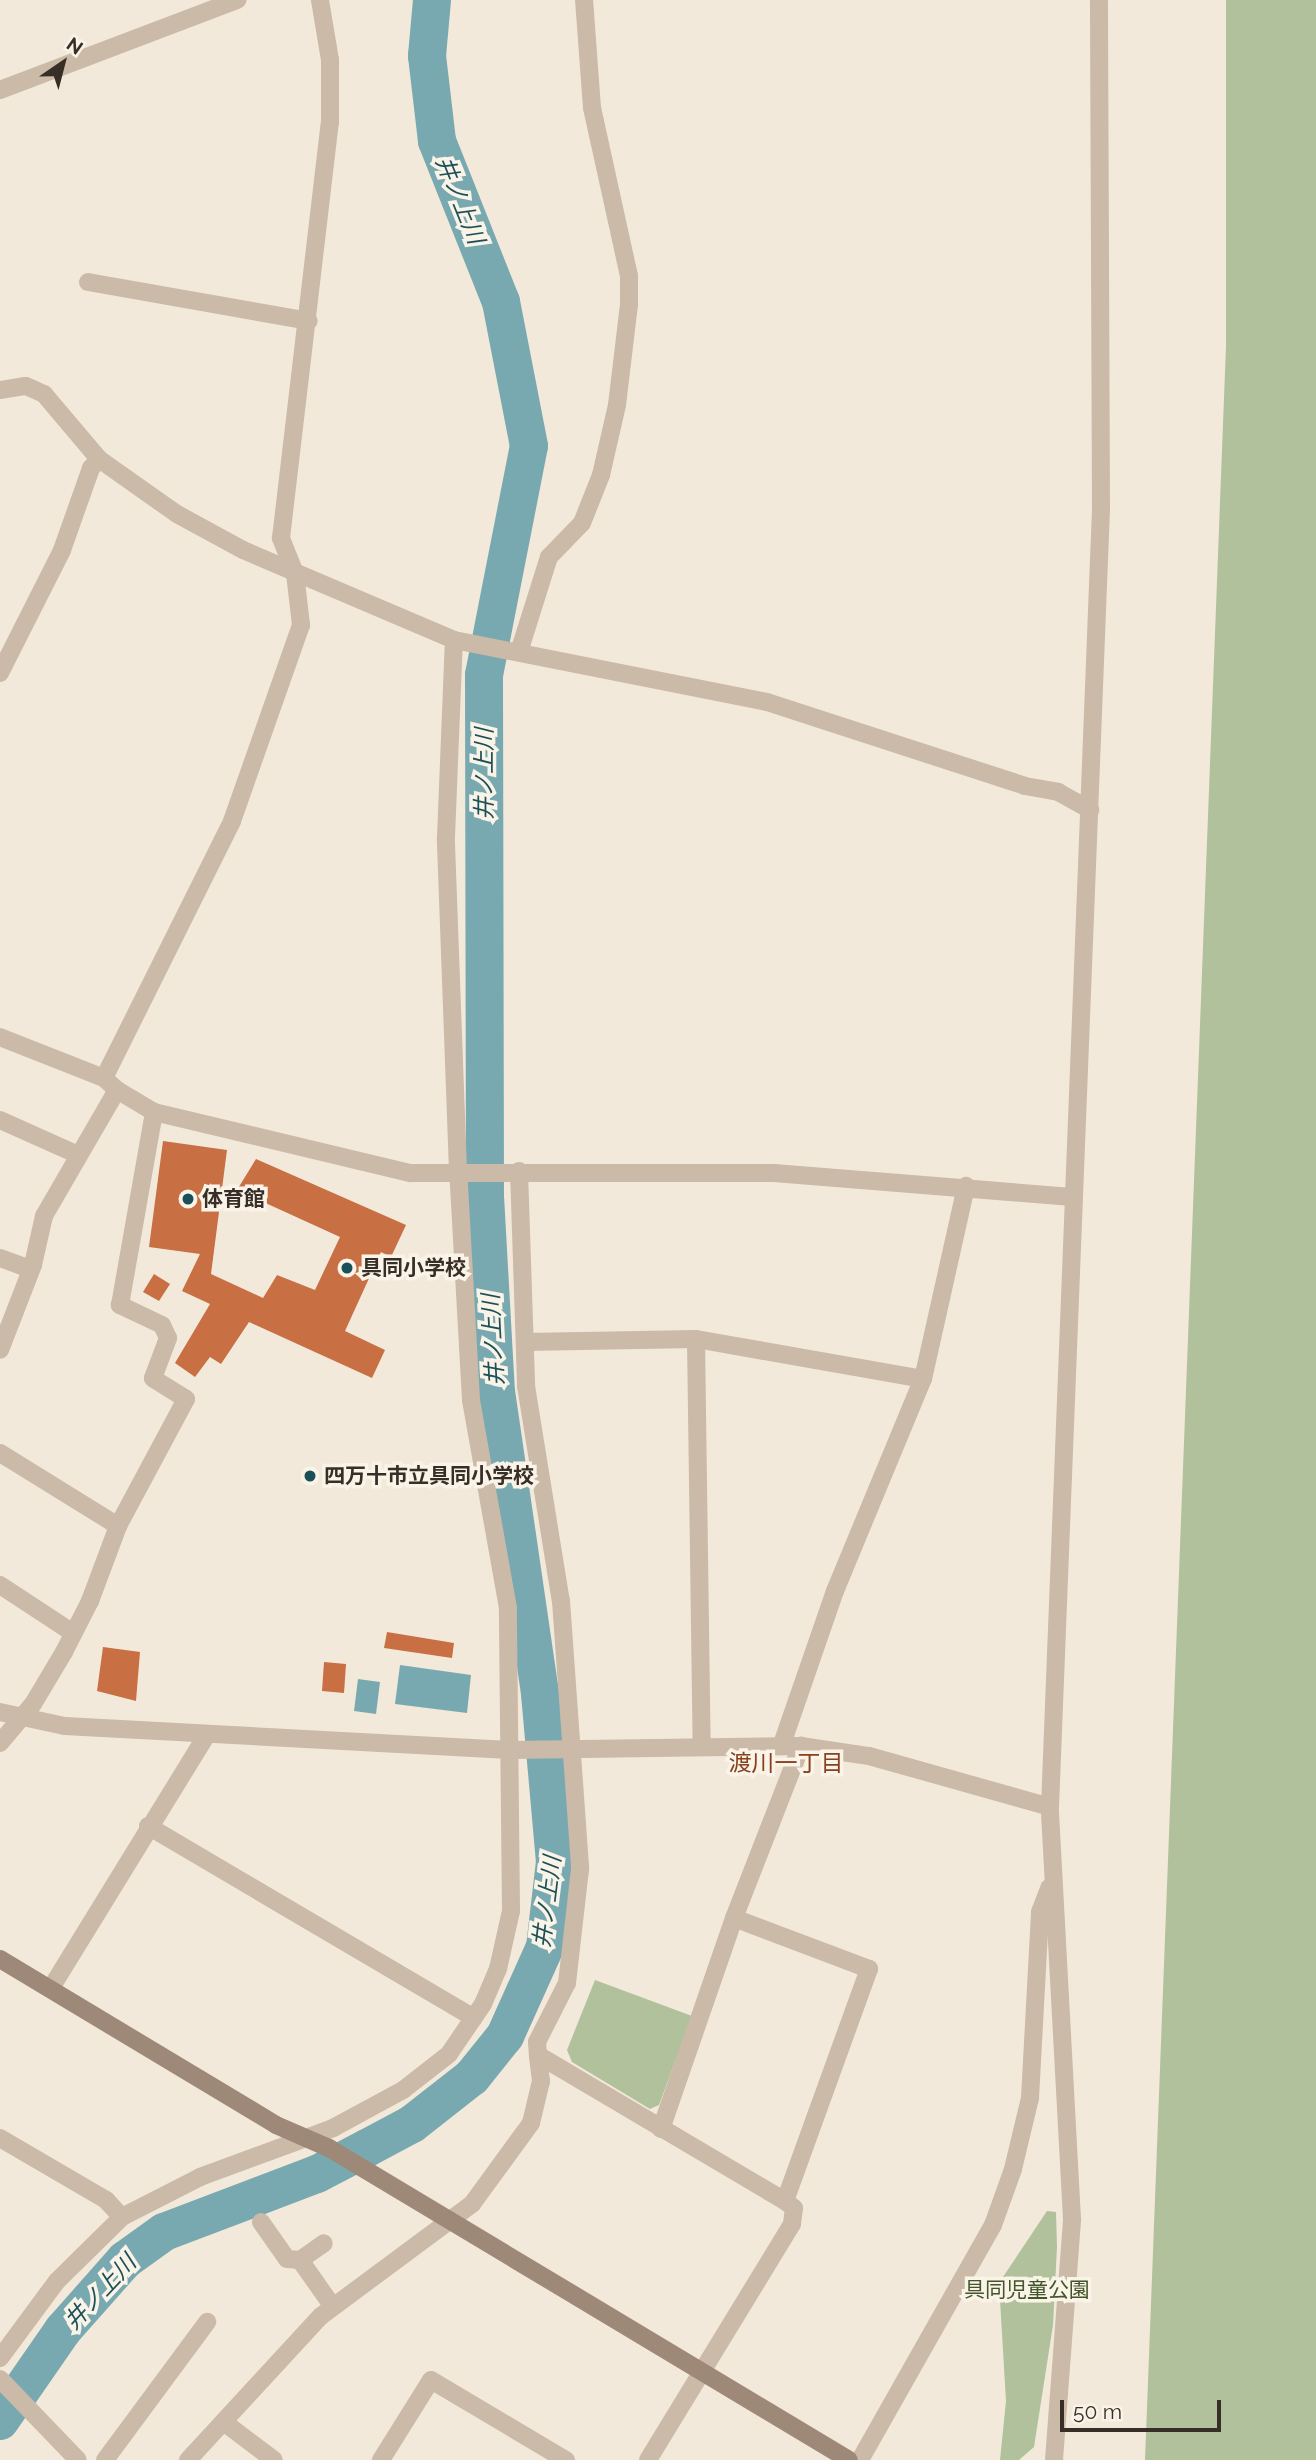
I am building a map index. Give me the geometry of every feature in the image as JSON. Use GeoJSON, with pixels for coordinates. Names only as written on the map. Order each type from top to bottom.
{"type":"FeatureCollection","features":[{"type":"Feature","properties":{"kind":"street"},"geometry":{"type":"LineString","coordinates":[[0,90],[237,0]]}},
{"type":"Feature","properties":{"kind":"street"},"geometry":{"type":"LineString","coordinates":[[0,1350],[30,1269],[44,1216],[110,1084],[236,808],[301,625],[295,573],[281,538],[283,493],[309,321],[314,237],[330,123],[330,61],[320,0]]}},
{"type":"Feature","properties":{"kind":"street"},"geometry":{"type":"LineString","coordinates":[[512,650],[549,557],[582,523],[601,475],[617,405],[629,304],[629,276],[592,108],[584,0]]}},
{"type":"Feature","properties":{"kind":"street"},"geometry":{"type":"LineString","coordinates":[[1054,2460],[1072,2220],[1050,1807],[1101,509],[1099,0]]}},
{"type":"Feature","properties":{"kind":"street"},"geometry":{"type":"LineString","coordinates":[[88,282],[309,321]]}},
{"type":"Feature","properties":{"kind":"street"},"geometry":{"type":"LineString","coordinates":[[0,390],[26,386],[44,394],[99,459],[177,514],[295,573],[462,641],[766,702],[1025,786],[1058,792],[1090,810]]}},
{"type":"Feature","properties":{"kind":"street"},"geometry":{"type":"LineString","coordinates":[[0,673],[62,550],[91,468],[99,459]]}},
{"type":"Feature","properties":{"kind":"street"},"geometry":{"type":"LineString","coordinates":[[0,2358],[57,2281],[122,2217],[200,2177],[302,2137],[333,2128],[403,2090],[449,2054],[474,2018],[498,1969],[511,1911],[513,1749],[508,1608],[471,1400],[446,837],[462,641]]}},
{"type":"Feature","properties":{"kind":"street"},"geometry":{"type":"LineString","coordinates":[[0,1037],[110,1084],[154,1112],[343,1161],[411,1173],[774,1173],[966,1186],[1072,1197]]}},
{"type":"Feature","properties":{"kind":"street"},"geometry":{"type":"LineString","coordinates":[[0,1743],[33,1704],[73,1633],[118,1527],[186,1399],[153,1378],[168,1338],[162,1325],[120,1305],[154,1112]]}},
{"type":"Feature","properties":{"kind":"street"},"geometry":{"type":"LineString","coordinates":[[0,1120],[76,1154]]}},
{"type":"Feature","properties":{"kind":"street"},"geometry":{"type":"LineString","coordinates":[[188,2460],[333,2307],[449,2224],[523,2138],[538,2104],[537,2042],[567,1983],[577,1927],[561,1601],[526,1386],[512,1171]]}},
{"type":"Feature","properties":{"kind":"street"},"geometry":{"type":"LineString","coordinates":[[782,1745],[835,1591],[923,1379],[966,1186]]}},
{"type":"Feature","properties":{"kind":"street"},"geometry":{"type":"LineString","coordinates":[[0,1258],[30,1269]]}},
{"type":"Feature","properties":{"kind":"street"},"geometry":{"type":"LineString","coordinates":[[525,1342],[696,1339],[923,1379]]}},
{"type":"Feature","properties":{"kind":"street"},"geometry":{"type":"LineString","coordinates":[[696,1339],[702,1744]]}},
{"type":"Feature","properties":{"kind":"street"},"geometry":{"type":"LineString","coordinates":[[0,1453],[118,1527]]}},
{"type":"Feature","properties":{"kind":"street"},"geometry":{"type":"LineString","coordinates":[[0,1584],[73,1633]]}},
{"type":"Feature","properties":{"kind":"street"},"geometry":{"type":"LineString","coordinates":[[0,1712],[19,1719],[207,1734],[513,1749],[568,1745],[802,1746],[869,1756],[1050,1807]]}},
{"type":"Feature","properties":{"kind":"street"},"geometry":{"type":"LineString","coordinates":[[51,1988],[148,1826],[207,1734]]}},
{"type":"Feature","properties":{"kind":"street"},"geometry":{"type":"LineString","coordinates":[[661,2129],[734,1918],[802,1746]]}},
{"type":"Feature","properties":{"kind":"street"},"geometry":{"type":"LineString","coordinates":[[148,1826],[474,2018]]}},
{"type":"Feature","properties":{"kind":"street"},"geometry":{"type":"LineString","coordinates":[[860,2460],[993,2225],[1013,2169],[1030,2098],[1040,1912],[1052,1882]]}},
{"type":"Feature","properties":{"kind":"street"},"geometry":{"type":"LineString","coordinates":[[734,1918],[869,1969],[785,2202]]}},
{"type":"Feature","properties":{"kind":"street"},"geometry":{"type":"LineString","coordinates":[[0,1959],[302,2137],[328,2148],[701,2375],[849,2460]]}},
{"type":"Feature","properties":{"kind":"street"},"geometry":{"type":"LineString","coordinates":[[538,2055],[794,2208],[792,2224],[648,2460]]}},
{"type":"Feature","properties":{"kind":"street"},"geometry":{"type":"LineString","coordinates":[[0,2138],[106,2200],[122,2217]]}},
{"type":"Feature","properties":{"kind":"street"},"geometry":{"type":"LineString","coordinates":[[261,2222],[287,2259],[300,2260],[324,2243]]}},
{"type":"Feature","properties":{"kind":"street"},"geometry":{"type":"LineString","coordinates":[[300,2260],[333,2307]]}},
{"type":"Feature","properties":{"kind":"street"},"geometry":{"type":"LineString","coordinates":[[105,2460],[207,2322]]}},
{"type":"Feature","properties":{"kind":"street"},"geometry":{"type":"LineString","coordinates":[[381,2460],[431,2380],[566,2460]]}},
{"type":"Feature","properties":{"kind":"street"},"geometry":{"type":"LineString","coordinates":[[3,2382],[78,2460]]}},
{"type":"Feature","properties":{"kind":"street"},"geometry":{"type":"LineString","coordinates":[[225,2423],[274,2460]]}},
{"type":"Feature","properties":{"kind":"green space"},"geometry":{"type":"Polygon","coordinates":[[[1226,0],[1316,0],[1316,2460],[1145,2460],[1226,346],[1226,0]]]}},
{"type":"Feature","properties":{"kind":"green space"},"geometry":{"type":"Polygon","coordinates":[[[595,1980],[692,2016],[659,2105],[650,2109],[572,2062],[567,2050],[595,1980]]]}},
{"type":"Feature","properties":{"kind":"green space","name":"具同児童公園"},"geometry":{"type":"Polygon","coordinates":[[[1047,2211],[1056,2212],[1053,2325],[1034,2447],[1019,2460],[1000,2460],[1006,2401],[999,2283],[1047,2211]]]}},
{"type":"Feature","properties":{"kind":"water"},"geometry":{"type":"Polygon","coordinates":[[[400,1665],[471,1675],[467,1713],[395,1704],[400,1665]]]}},
{"type":"Feature","properties":{"kind":"water"},"geometry":{"type":"Polygon","coordinates":[[[358,1679],[380,1682],[376,1714],[354,1711],[358,1679]]]}},
{"type":"Feature","properties":{"kind":"building"},"geometry":{"type":"Polygon","coordinates":[[[163,1141],[227,1150],[211,1274],[263,1298],[277,1275],[315,1290],[340,1237],[237,1190],[256,1159],[406,1225],[391,1257],[381,1252],[345,1331],[385,1350],[372,1378],[249,1322],[221,1364],[210,1357],[195,1377],[175,1363],[210,1304],[182,1291],[200,1254],[149,1247],[163,1141]]]}},
{"type":"Feature","properties":{"kind":"building"},"geometry":{"type":"Polygon","coordinates":[[[154,1274],[170,1284],[159,1301],[143,1292],[154,1274]]]}},
{"type":"Feature","properties":{"kind":"building"},"geometry":{"type":"Polygon","coordinates":[[[387,1632],[454,1643],[452,1658],[384,1648],[387,1632]]]}},
{"type":"Feature","properties":{"kind":"building"},"geometry":{"type":"Polygon","coordinates":[[[103,1647],[140,1652],[136,1701],[97,1691],[103,1647]]]}},
{"type":"Feature","properties":{"kind":"building"},"geometry":{"type":"Polygon","coordinates":[[[324,1662],[346,1664],[344,1693],[322,1691],[324,1662]]]}},
{"type":"Feature","properties":{"kind":"waterway","name":"井ノ上川"},"geometry":{"type":"LineString","coordinates":[[0,2421],[63,2330],[125,2260],[164,2232],[317,2174],[367,2148],[412,2124],[472,2077],[505,2036],[545,1947],[555,1862],[540,1693],[496,1393],[485,1199],[484,675],[529,446],[501,302],[437,141],[427,56],[432,0]]}},
{"type":"Feature","properties":{"kind":"place","name":"体育館"},"geometry":{"type":"Point","coordinates":[188,1199]}},
{"type":"Feature","properties":{"kind":"place","name":"具同小学校"},"geometry":{"type":"Point","coordinates":[347,1268]}},
{"type":"Feature","properties":{"kind":"place","name":"四万十市立具同小学校"},"geometry":{"type":"Point","coordinates":[310,1476]}},
{"type":"Feature","properties":{"kind":"district","name":"渡川一丁目"},"geometry":{"type":"Point","coordinates":[786,1763]}}]}
